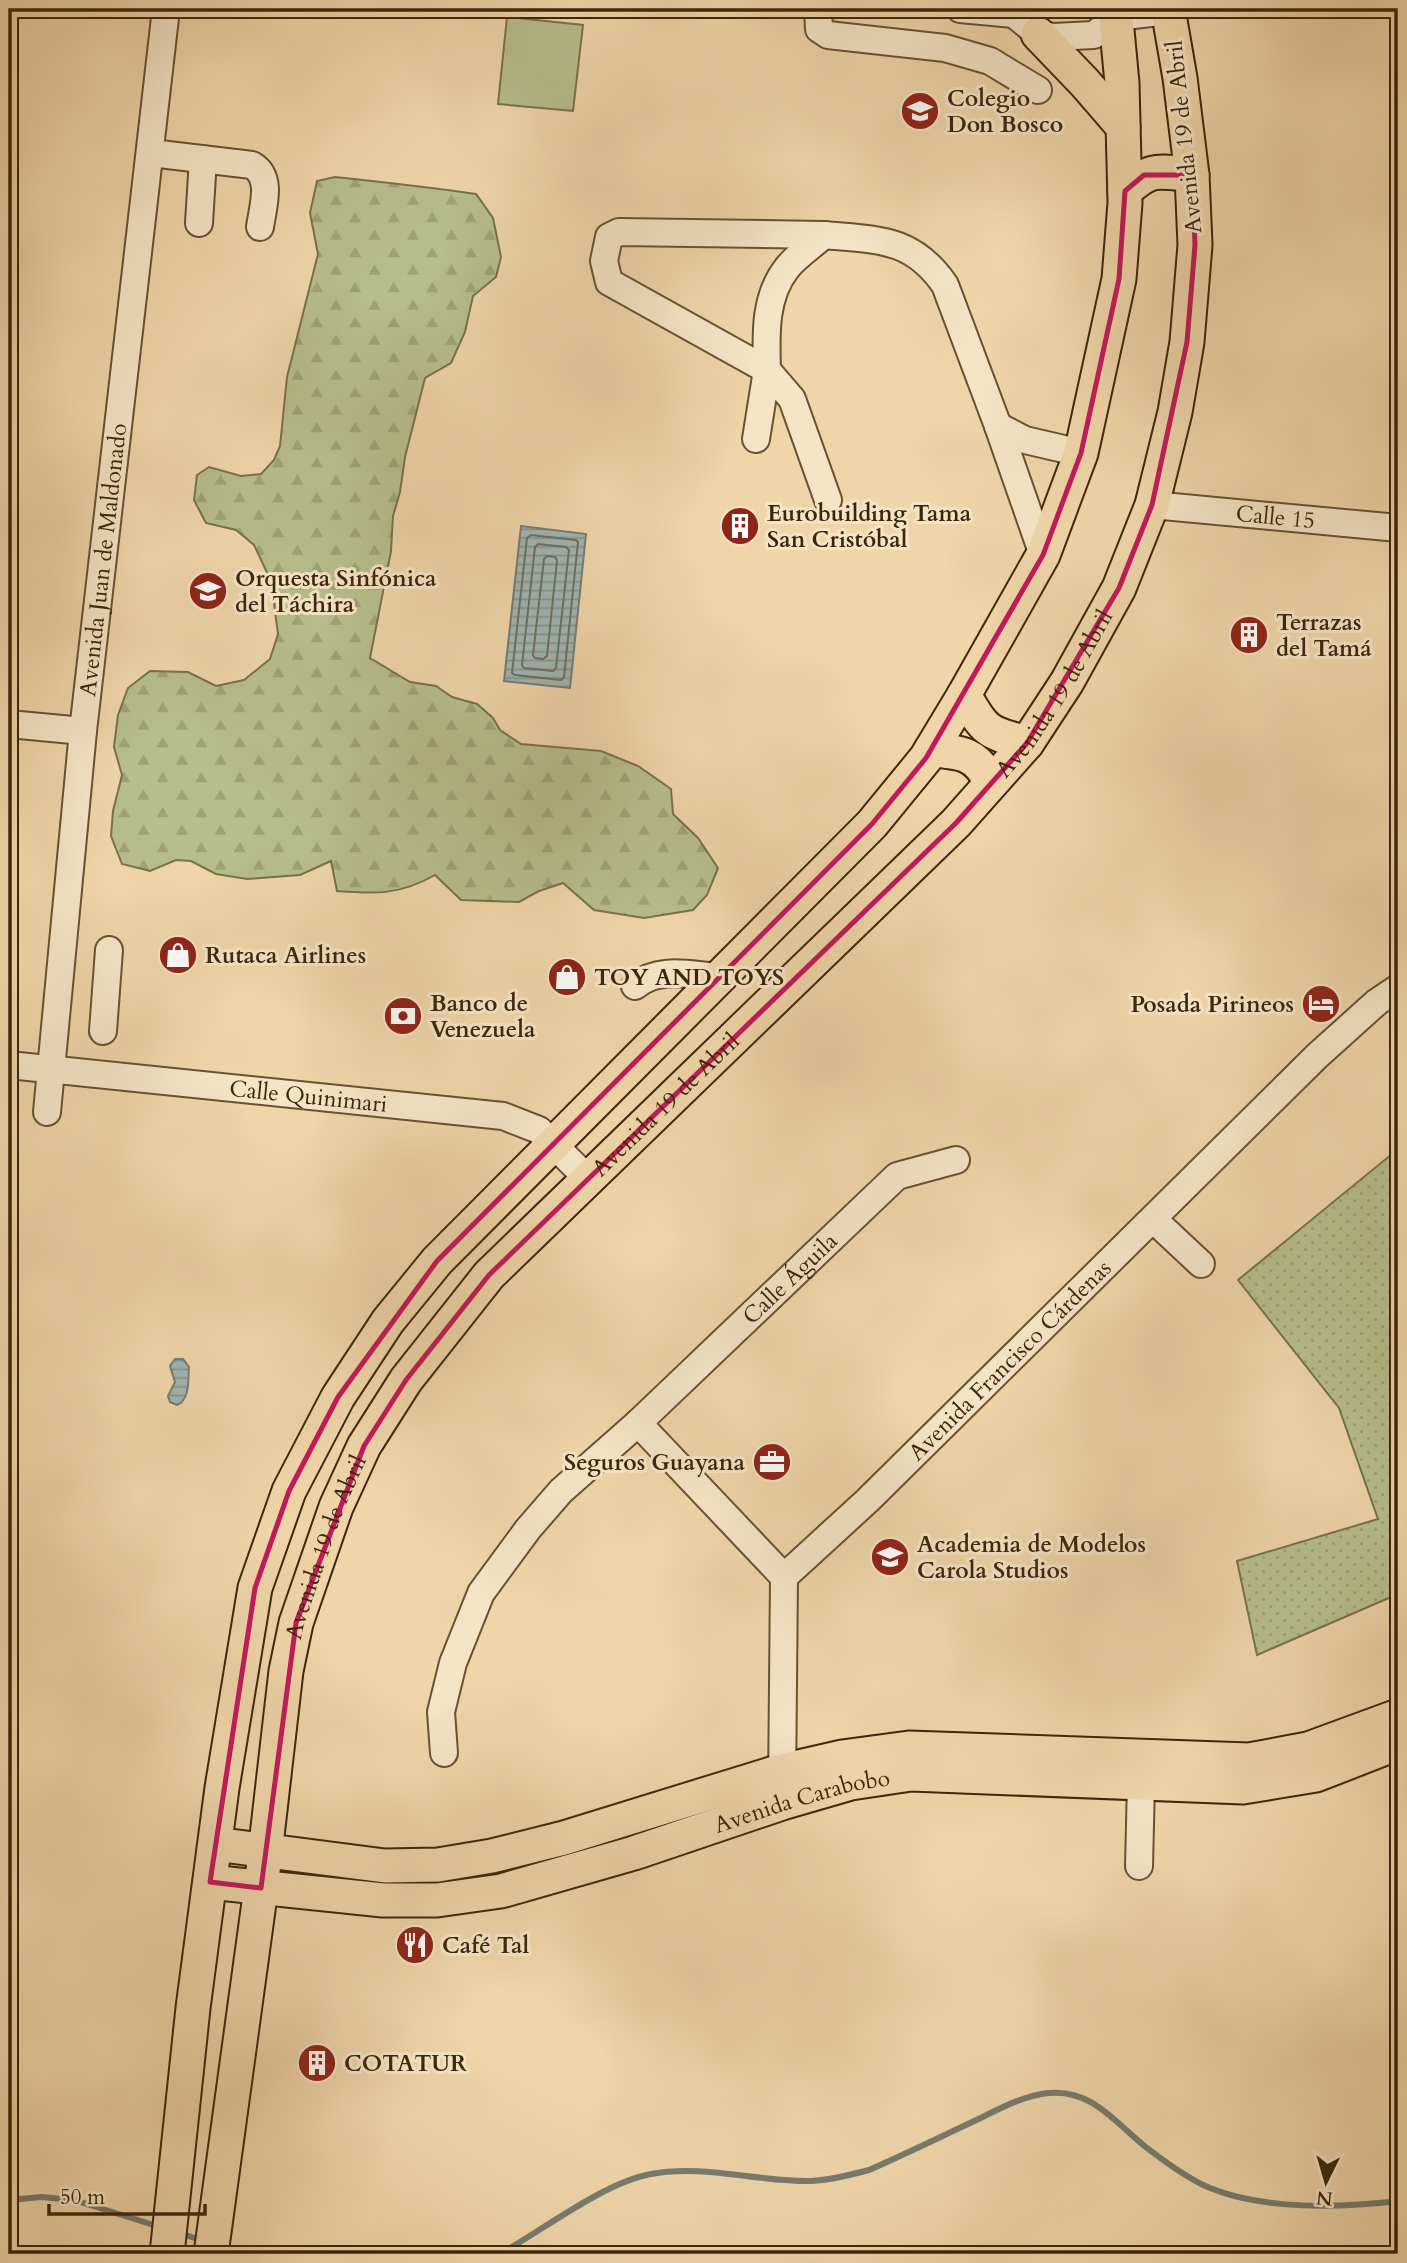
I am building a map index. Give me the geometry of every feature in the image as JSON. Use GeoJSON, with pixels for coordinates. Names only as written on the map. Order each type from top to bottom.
{"type":"FeatureCollection","features":[{"type":"Feature","properties":{"kind":"main road","name":"Avenida 19 de Abril"},"geometry":{"type":"LineString","coordinates":[[211,2254],[261,1888],[286,1671],[296,1623],[336,1507],[364,1446],[407,1380],[489,1275],[956,823],[1027,743],[1067,682],[1119,588],[1152,505],[1175,412],[1187,342],[1195,245],[1192,175],[1179,68],[1168,10]]}},
{"type":"Feature","properties":{"kind":"main road","name":"Avenida 19 de Abril"},"geometry":{"type":"LineString","coordinates":[[167,2254],[193,2008],[237,1689],[255,1588],[289,1491],[338,1397],[388,1321],[437,1261],[873,824],[931,750],[1043,555],[1081,453],[1119,279],[1125,191],[1123,127],[1113,11]]}},
{"type":"Feature","properties":{"kind":"main road"},"geometry":{"type":"LineString","coordinates":[[1025,19],[1123,127]]}},
{"type":"Feature","properties":{"kind":"main road"},"geometry":{"type":"LineString","coordinates":[[1125,191],[1144,174],[1157,172],[1192,175]]}},
{"type":"Feature","properties":{"kind":"main road"},"geometry":{"type":"LineString","coordinates":[[964,695],[983,724],[994,735],[1027,743]]}},
{"type":"Feature","properties":{"kind":"main road"},"geometry":{"type":"LineString","coordinates":[[931,750],[958,752],[972,758],[984,770],[991,783]]}},
{"type":"Feature","properties":{"kind":"main road","name":"Avenida Carabobo"},"geometry":{"type":"LineString","coordinates":[[210,1882],[383,1900],[437,1900],[500,1891],[634,1853],[842,1757],[909,1748],[1249,1759],[1308,1749],[1398,1716]]}},
{"type":"Feature","properties":{"kind":"main road","name":"Avenida Carabobo"},"geometry":{"type":"LineString","coordinates":[[215,1843],[385,1866],[438,1866],[492,1856],[782,1787],[851,1783],[911,1774],[1243,1787],[1316,1775],[1398,1743]]}},
{"type":"Feature","properties":{"kind":"street","name":"Avenida Juan de Maldonado"},"geometry":{"type":"LineString","coordinates":[[47,1112],[83,731],[166,9]]}},
{"type":"Feature","properties":{"kind":"street"},"geometry":{"type":"LineString","coordinates":[[818,9],[819,29],[828,35],[945,48],[990,61],[1038,90]]}},
{"type":"Feature","properties":{"kind":"street"},"geometry":{"type":"LineString","coordinates":[[960,9],[1025,19],[1053,37],[1094,35],[1113,11],[1168,10]]}},
{"type":"Feature","properties":{"kind":"street"},"geometry":{"type":"LineString","coordinates":[[151,153],[252,165],[261,170],[265,181],[260,227]]}},
{"type":"Feature","properties":{"kind":"street"},"geometry":{"type":"LineString","coordinates":[[199,223],[203,159]]}},
{"type":"Feature","properties":{"kind":"street"},"geometry":{"type":"LineString","coordinates":[[828,500],[792,400],[767,370],[608,282],[604,261],[609,237],[619,232],[824,235],[883,241],[905,248],[932,266],[954,304],[1043,555]]}},
{"type":"Feature","properties":{"kind":"street"},"geometry":{"type":"LineString","coordinates":[[756,439],[767,370],[766,323],[774,291],[787,268],[824,235]]}},
{"type":"Feature","properties":{"kind":"street"},"geometry":{"type":"LineString","coordinates":[[998,426],[1025,440],[1081,453]]}},
{"type":"Feature","properties":{"kind":"street","name":"Calle 15"},"geometry":{"type":"LineString","coordinates":[[1152,505],[1398,528]]}},
{"type":"Feature","properties":{"kind":"street"},"geometry":{"type":"LineString","coordinates":[[9,724],[83,731]]}},
{"type":"Feature","properties":{"kind":"street"},"geometry":{"type":"LineString","coordinates":[[103,1031],[108,950]]}},
{"type":"Feature","properties":{"kind":"street"},"geometry":{"type":"LineString","coordinates":[[635,986],[662,973],[720,977]]}},
{"type":"Feature","properties":{"kind":"street","name":"Avenida Francisco Cárdenas"},"geometry":{"type":"LineString","coordinates":[[784,1577],[868,1500],[1317,1056],[1377,1002],[1398,988]]}},
{"type":"Feature","properties":{"kind":"street","name":"Calle Quinimari"},"geometry":{"type":"LineString","coordinates":[[9,1065],[503,1116],[540,1130],[587,1178]]}},
{"type":"Feature","properties":{"kind":"street","name":"Calle Águila"},"geometry":{"type":"LineString","coordinates":[[444,1753],[441,1712],[453,1663],[481,1593],[528,1529],[561,1491],[638,1423],[897,1176],[956,1160]]}},
{"type":"Feature","properties":{"kind":"street"},"geometry":{"type":"LineString","coordinates":[[1154,1220],[1201,1264]]}},
{"type":"Feature","properties":{"kind":"street"},"geometry":{"type":"LineString","coordinates":[[638,1423],[784,1577],[782,1787]]}},
{"type":"Feature","properties":{"kind":"street"},"geometry":{"type":"LineString","coordinates":[[1139,1866],[1141,1783]]}},
{"type":"Feature","properties":{"kind":"highlighted area"},"geometry":{"type":"Polygon","coordinates":[[[1144,175],[1192,175],[1195,245],[1187,342],[1152,505],[1119,588],[1027,743],[956,823],[489,1275],[406,1380],[364,1446],[296,1623],[261,1888],[210,1882],[255,1588],[289,1491],[338,1397],[437,1261],[872,824],[926,758],[1043,555],[1081,453],[1119,279],[1125,191],[1144,175]]]}},
{"type":"Feature","properties":{"kind":"green space"},"geometry":{"type":"Polygon","coordinates":[[[507,17],[583,25],[573,111],[498,104],[507,17]]]}},
{"type":"Feature","properties":{"kind":"green space"},"geometry":{"type":"Polygon","coordinates":[[[335,177],[476,194],[493,218],[501,257],[496,277],[473,296],[465,332],[451,363],[425,378],[393,516],[391,551],[370,658],[410,682],[436,686],[452,697],[477,704],[493,718],[500,730],[521,744],[601,751],[638,766],[671,789],[673,814],[698,838],[718,868],[707,895],[693,910],[644,918],[594,910],[563,883],[539,891],[519,902],[461,900],[435,875],[422,882],[388,892],[337,891],[331,861],[300,875],[247,879],[216,874],[191,861],[176,860],[150,871],[122,864],[111,836],[113,811],[122,775],[114,747],[118,715],[128,688],[150,671],[188,672],[216,686],[244,680],[270,659],[278,634],[271,581],[254,545],[236,530],[206,523],[194,500],[197,475],[209,467],[241,476],[261,474],[274,460],[280,446],[287,377],[318,254],[310,213],[317,181],[335,177]]]}},
{"type":"Feature","properties":{"kind":"green space"},"geometry":{"type":"Polygon","coordinates":[[[1398,1149],[1398,1594],[1257,1655],[1237,1561],[1378,1519],[1339,1408],[1238,1280],[1398,1149]]]}},
{"type":"Feature","properties":{"kind":"water"},"geometry":{"type":"Polygon","coordinates":[[[521,526],[586,534],[570,688],[504,681],[521,526]]]}},
{"type":"Feature","properties":{"kind":"water"},"geometry":{"type":"Polygon","coordinates":[[[175,1359],[183,1359],[189,1367],[186,1394],[177,1405],[170,1402],[168,1396],[175,1382],[170,1366],[175,1359]]]}},
{"type":"Feature","properties":{"kind":"waterway"},"geometry":{"type":"LineString","coordinates":[[500,2254],[594,2196],[633,2179],[671,2171],[690,2171],[791,2181],[826,2180],[869,2170],[999,2109],[1049,2093],[1065,2093],[1091,2102],[1177,2170],[1210,2188],[1231,2195],[1278,2204],[1327,2206],[1398,2201]]}},
{"type":"Feature","properties":{"kind":"waterway"},"geometry":{"type":"LineString","coordinates":[[9,2200],[41,2197],[74,2200],[160,2227]]}},
{"type":"Feature","properties":{"kind":"waterway"},"geometry":{"type":"LineString","coordinates":[[180,2233],[203,2241]]}},
{"type":"Feature","properties":{"kind":"waterway"},"geometry":{"type":"LineString","coordinates":[[220,2246],[247,2254]]}},
{"type":"Feature","properties":{"kind":"place","name":"Colegio Don Bosco"},"geometry":{"type":"Point","coordinates":[920,111]}},
{"type":"Feature","properties":{"kind":"place","name":"Eurobuilding Tama San Cristóbal"},"geometry":{"type":"Point","coordinates":[740,526]}},
{"type":"Feature","properties":{"kind":"place","name":"Orquesta Sinfónica del Táchira"},"geometry":{"type":"Point","coordinates":[208,591]}},
{"type":"Feature","properties":{"kind":"place","name":"Terrazas del Tamá"},"geometry":{"type":"Point","coordinates":[1249,635]}},
{"type":"Feature","properties":{"kind":"place","name":"Rutaca Airlines"},"geometry":{"type":"Point","coordinates":[178,955]}},
{"type":"Feature","properties":{"kind":"place","name":"TOY AND TOYS"},"geometry":{"type":"Point","coordinates":[567,977]}},
{"type":"Feature","properties":{"kind":"place","name":"Posada Pirineos"},"geometry":{"type":"Point","coordinates":[1321,1004]}},
{"type":"Feature","properties":{"kind":"place","name":"Banco de Venezuela"},"geometry":{"type":"Point","coordinates":[403,1016]}},
{"type":"Feature","properties":{"kind":"place","name":"Seguros Guayana"},"geometry":{"type":"Point","coordinates":[772,1462]}},
{"type":"Feature","properties":{"kind":"place","name":"Academia de Modelos Carola Studios"},"geometry":{"type":"Point","coordinates":[890,1557]}},
{"type":"Feature","properties":{"kind":"place","name":"Café Tal"},"geometry":{"type":"Point","coordinates":[415,1945]}},
{"type":"Feature","properties":{"kind":"place","name":"COTATUR"},"geometry":{"type":"Point","coordinates":[317,2063]}}]}
